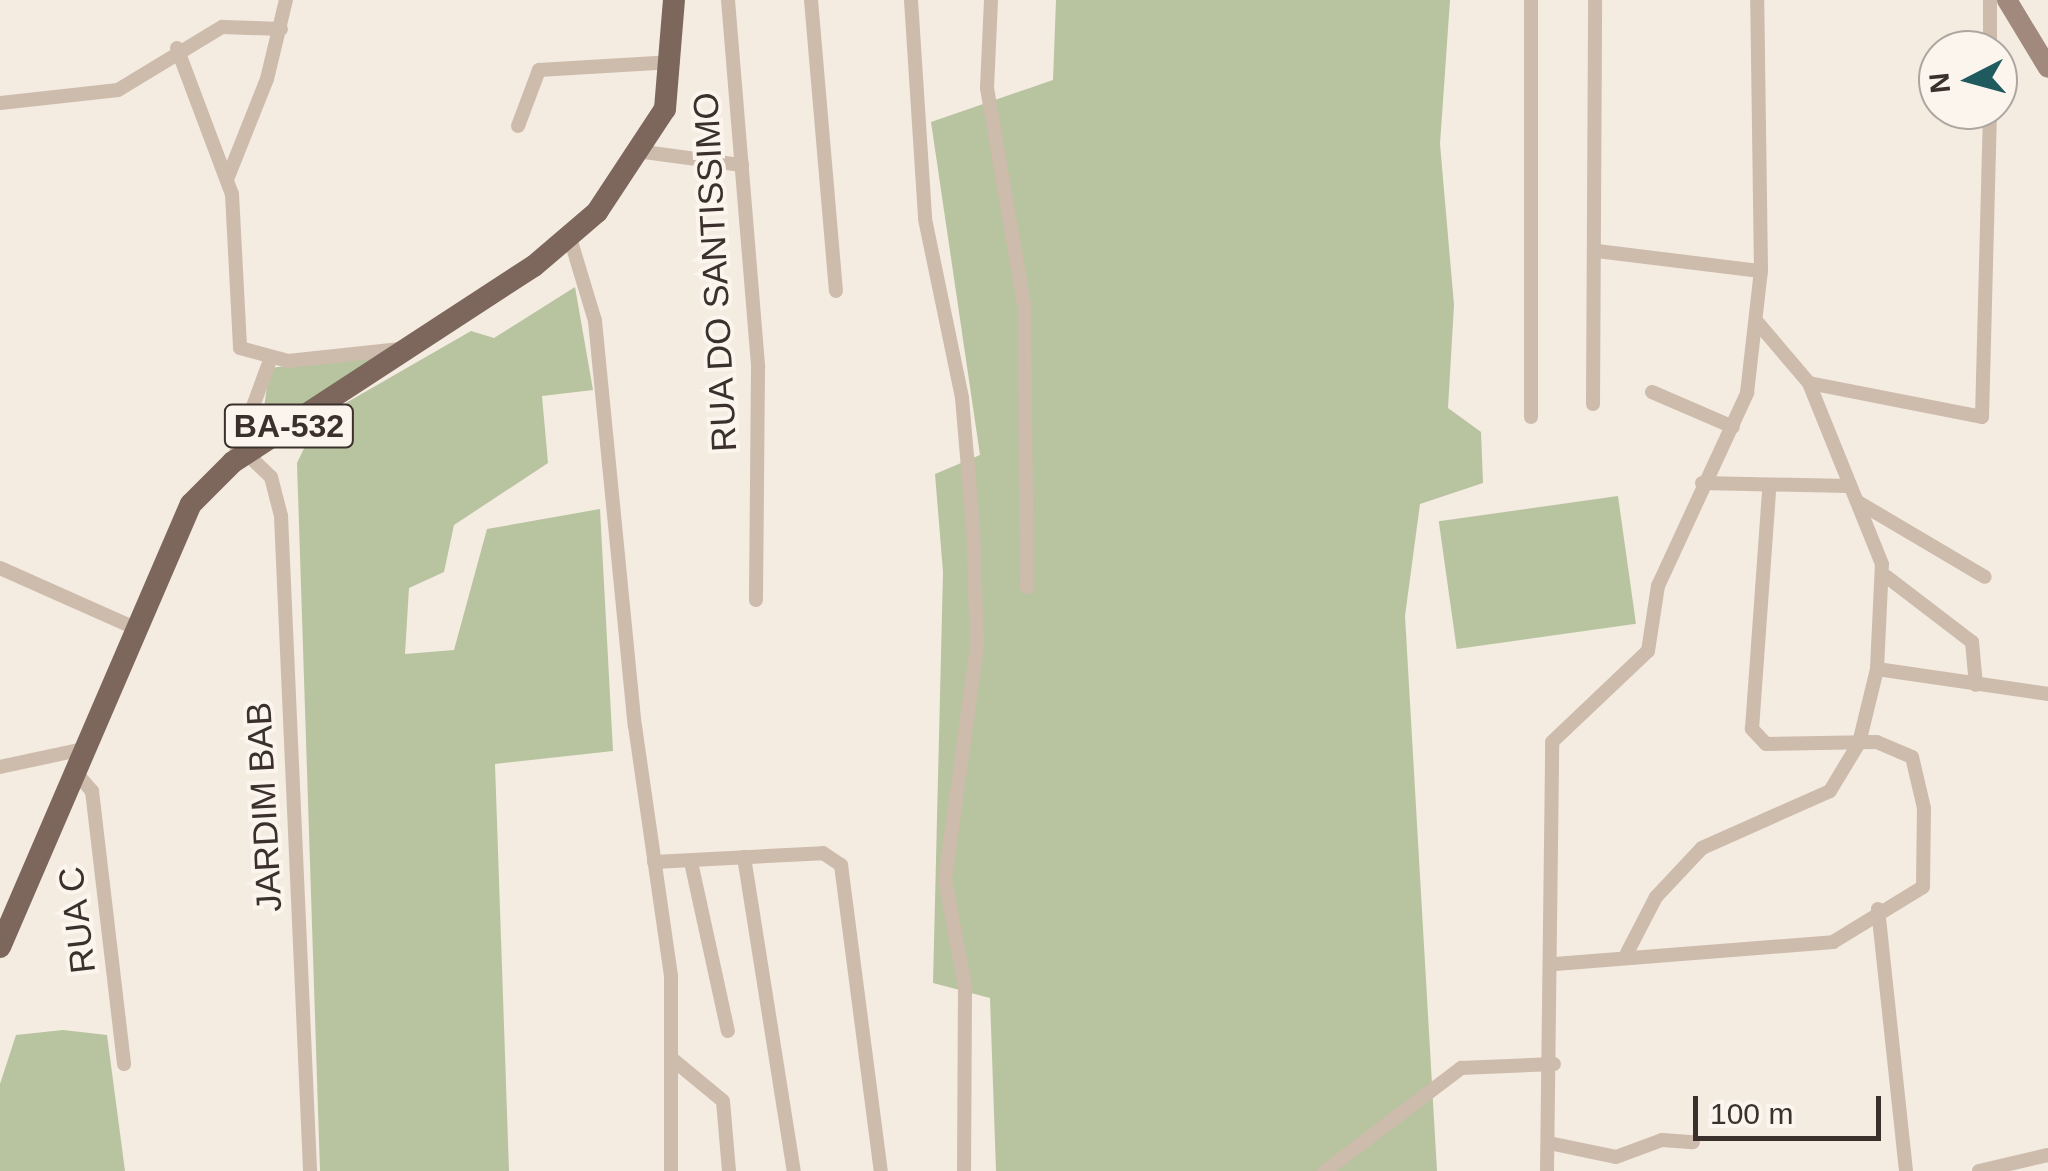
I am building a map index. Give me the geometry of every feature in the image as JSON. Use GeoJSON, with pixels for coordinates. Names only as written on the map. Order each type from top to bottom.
{"type":"FeatureCollection","features":[{"type":"Feature","properties":{"kind":"main road","name":"BA-532"},"geometry":{"type":"LineString","coordinates":[[0,948],[75,783],[173,533],[239,457],[410,348],[570,238],[644,152],[674,62],[674,0]]}},
{"type":"Feature","properties":{"kind":"street"},"geometry":{"type":"LineString","coordinates":[[228,176],[281,29],[286,0]]}},
{"type":"Feature","properties":{"kind":"street","name":"RUA DO SANTISSIMO"},"geometry":{"type":"LineString","coordinates":[[728,0],[758,368],[756,600]]}},
{"type":"Feature","properties":{"kind":"street"},"geometry":{"type":"LineString","coordinates":[[811,0],[836,291]]}},
{"type":"Feature","properties":{"kind":"street"},"geometry":{"type":"LineString","coordinates":[[911,0],[925,219],[962,398],[973,526],[977,646],[945,880],[964,986],[964,1171]]}},
{"type":"Feature","properties":{"kind":"street"},"geometry":{"type":"LineString","coordinates":[[991,0],[987,88],[1024,305],[1027,586]]}},
{"type":"Feature","properties":{"kind":"street"},"geometry":{"type":"LineString","coordinates":[[1531,417],[1532,0]]}},
{"type":"Feature","properties":{"kind":"street"},"geometry":{"type":"LineString","coordinates":[[1593,404],[1597,251],[1595,0]]}},
{"type":"Feature","properties":{"kind":"street"},"geometry":{"type":"LineString","coordinates":[[1546,1171],[1554,1064],[1552,742],[1648,651],[1658,586],[1702,483],[1733,428],[1758,322],[1761,271],[1757,0]]}},
{"type":"Feature","properties":{"kind":"street"},"geometry":{"type":"LineString","coordinates":[[1990,0],[1990,30]]}},
{"type":"Feature","properties":{"kind":"street"},"geometry":{"type":"LineString","coordinates":[[2007,0],[2048,68]]}},
{"type":"Feature","properties":{"kind":"street"},"geometry":{"type":"LineString","coordinates":[[0,103],[109,93],[177,48],[222,26],[281,29]]}},
{"type":"Feature","properties":{"kind":"street"},"geometry":{"type":"LineString","coordinates":[[177,48],[228,176],[236,335],[240,348],[270,360],[410,348]]}},
{"type":"Feature","properties":{"kind":"street"},"geometry":{"type":"LineString","coordinates":[[518,126],[539,70],[674,62]]}},
{"type":"Feature","properties":{"kind":"street"},"geometry":{"type":"LineString","coordinates":[[1809,383],[1978,419],[1986,407],[1990,130]]}},
{"type":"Feature","properties":{"kind":"street"},"geometry":{"type":"LineString","coordinates":[[644,152],[742,165]]}},
{"type":"Feature","properties":{"kind":"street"},"geometry":{"type":"LineString","coordinates":[[570,238],[595,321],[654,862],[671,1058],[671,1171]]}},
{"type":"Feature","properties":{"kind":"street"},"geometry":{"type":"LineString","coordinates":[[1597,251],[1761,271]]}},
{"type":"Feature","properties":{"kind":"street"},"geometry":{"type":"LineString","coordinates":[[1627,953],[1656,897],[1702,848],[1730,829],[1821,800],[1859,743],[1877,669],[1886,577],[1809,383],[1758,322]]}},
{"type":"Feature","properties":{"kind":"street"},"geometry":{"type":"LineString","coordinates":[[239,457],[270,360]]}},
{"type":"Feature","properties":{"kind":"street"},"geometry":{"type":"LineString","coordinates":[[1652,392],[1733,428]]}},
{"type":"Feature","properties":{"kind":"street","name":"JARDIM BAB"},"geometry":{"type":"LineString","coordinates":[[239,457],[271,477],[281,516],[310,1171]]}},
{"type":"Feature","properties":{"kind":"street"},"geometry":{"type":"LineString","coordinates":[[1702,483],[1769,491],[1848,486]]}},
{"type":"Feature","properties":{"kind":"street"},"geometry":{"type":"LineString","coordinates":[[1555,964],[1627,953],[1833,942],[1878,910],[1920,893],[1925,880],[1917,765],[1894,747],[1859,743],[1766,744],[1752,729],[1769,491]]}},
{"type":"Feature","properties":{"kind":"street"},"geometry":{"type":"LineString","coordinates":[[1858,502],[1986,577]]}},
{"type":"Feature","properties":{"kind":"street"},"geometry":{"type":"LineString","coordinates":[[0,568],[134,628]]}},
{"type":"Feature","properties":{"kind":"street"},"geometry":{"type":"LineString","coordinates":[[1886,577],[1972,642],[1976,685]]}},
{"type":"Feature","properties":{"kind":"street"},"geometry":{"type":"LineString","coordinates":[[1877,669],[2048,694]]}},
{"type":"Feature","properties":{"kind":"street"},"geometry":{"type":"LineString","coordinates":[[0,766],[41,765],[88,748]]}},
{"type":"Feature","properties":{"kind":"street"},"geometry":{"type":"LineString","coordinates":[[41,765],[75,783]]}},
{"type":"Feature","properties":{"kind":"street","name":"RUA C"},"geometry":{"type":"LineString","coordinates":[[75,783],[92,791],[124,1064]]}},
{"type":"Feature","properties":{"kind":"street"},"geometry":{"type":"LineString","coordinates":[[654,862],[824,853],[841,865],[881,1171]]}},
{"type":"Feature","properties":{"kind":"street"},"geometry":{"type":"LineString","coordinates":[[744,857],[794,1171]]}},
{"type":"Feature","properties":{"kind":"street"},"geometry":{"type":"LineString","coordinates":[[690,862],[728,1032]]}},
{"type":"Feature","properties":{"kind":"street"},"geometry":{"type":"LineString","coordinates":[[1878,910],[1906,1171]]}},
{"type":"Feature","properties":{"kind":"street"},"geometry":{"type":"LineString","coordinates":[[671,1058],[723,1101],[730,1171]]}},
{"type":"Feature","properties":{"kind":"street"},"geometry":{"type":"LineString","coordinates":[[1325,1171],[1461,1068],[1554,1064]]}},
{"type":"Feature","properties":{"kind":"street"},"geometry":{"type":"LineString","coordinates":[[1549,1143],[1616,1157],[1662,1140],[1693,1142]]}},
{"type":"Feature","properties":{"kind":"street"},"geometry":{"type":"LineString","coordinates":[[1979,1171],[2048,1156]]}},
{"type":"Feature","properties":{"kind":"green space"},"geometry":{"type":"Polygon","coordinates":[[[1056,0],[1450,0],[1440,144],[1454,305],[1448,408],[1481,432],[1483,483],[1420,504],[1405,616],[1437,1171],[996,1171],[990,998],[933,983],[943,572],[935,474],[980,455],[931,122],[1053,80],[1056,0]]]}},
{"type":"Feature","properties":{"kind":"green space"},"geometry":{"type":"Polygon","coordinates":[[[575,287],[593,390],[542,396],[548,463],[454,525],[444,572],[409,588],[405,654],[454,650],[487,529],[600,509],[613,751],[495,764],[509,1171],[320,1171],[297,463],[318,419],[471,331],[494,338],[575,287]]]}},
{"type":"Feature","properties":{"kind":"green space"},"geometry":{"type":"Polygon","coordinates":[[[372,355],[374,362],[260,433],[270,368],[372,355]]]}},
{"type":"Feature","properties":{"kind":"green space"},"geometry":{"type":"Polygon","coordinates":[[[1618,496],[1636,624],[1457,649],[1439,521],[1618,496]]]}},
{"type":"Feature","properties":{"kind":"green space"},"geometry":{"type":"Polygon","coordinates":[[[63,1030],[107,1035],[125,1171],[0,1171],[0,1084],[16,1035],[63,1030]]]}}]}
